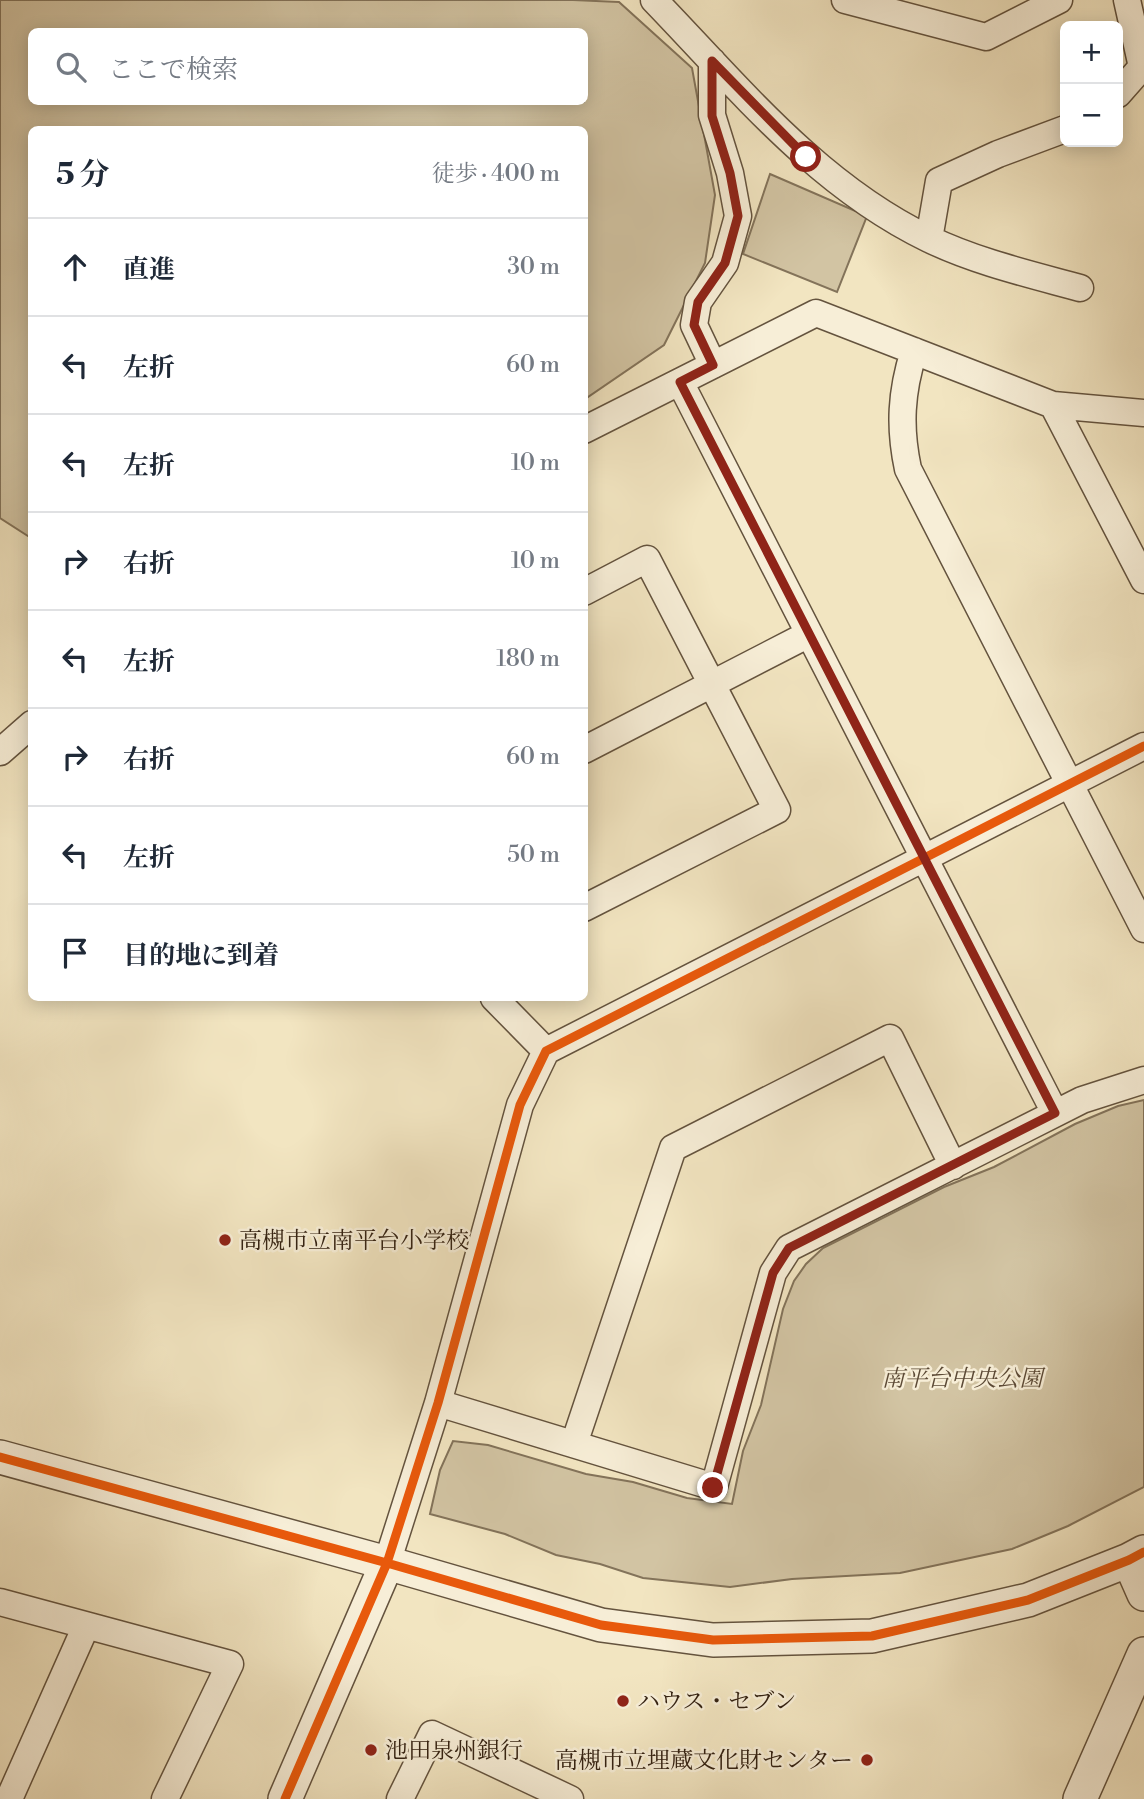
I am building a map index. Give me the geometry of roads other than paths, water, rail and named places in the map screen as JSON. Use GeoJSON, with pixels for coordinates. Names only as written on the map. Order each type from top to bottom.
{"type":"FeatureCollection","features":[{"type":"Feature","properties":{"kind":"street"},"geometry":{"type":"LineString","coordinates":[[654,0],[784,136],[829,176],[877,210],[929,239],[992,263],[1080,288]]}},
{"type":"Feature","properties":{"kind":"street"},"geometry":{"type":"LineString","coordinates":[[845,0],[986,37],[1059,0]]}},
{"type":"Feature","properties":{"kind":"street"},"geometry":{"type":"LineString","coordinates":[[1123,88],[1142,67],[1127,0]]}},
{"type":"Feature","properties":{"kind":"street"},"geometry":{"type":"LineString","coordinates":[[712,61],[712,116],[730,173],[738,216],[725,263],[698,302],[694,325],[713,365]]}},
{"type":"Feature","properties":{"kind":"street"},"geometry":{"type":"LineString","coordinates":[[929,239],[939,181],[1060,131]]}},
{"type":"Feature","properties":{"kind":"street"},"geometry":{"type":"LineString","coordinates":[[588,428],[816,313],[1053,405],[1144,413]]}},
{"type":"Feature","properties":{"kind":"street"},"geometry":{"type":"LineString","coordinates":[[914,351],[902,399],[903,446],[908,469],[1144,929]]}},
{"type":"Feature","properties":{"kind":"street"},"geometry":{"type":"LineString","coordinates":[[680,382],[1055,1113]]}},
{"type":"Feature","properties":{"kind":"street"},"geometry":{"type":"LineString","coordinates":[[1053,405],[1144,580]]}},
{"type":"Feature","properties":{"kind":"street"},"geometry":{"type":"LineString","coordinates":[[588,590],[648,559],[777,810],[588,906]]}},
{"type":"Feature","properties":{"kind":"street"},"geometry":{"type":"LineString","coordinates":[[588,748],[810,634]]}},
{"type":"Feature","properties":{"kind":"street"},"geometry":{"type":"LineString","coordinates":[[0,752],[28,728]]}},
{"type":"Feature","properties":{"kind":"street"},"geometry":{"type":"LineString","coordinates":[[285,1799],[387,1563],[438,1403],[520,1105],[546,1051],[1144,746]]}},
{"type":"Feature","properties":{"kind":"street"},"geometry":{"type":"LineString","coordinates":[[497,1001],[546,1051]]}},
{"type":"Feature","properties":{"kind":"street"},"geometry":{"type":"LineString","coordinates":[[574,1444],[673,1148],[890,1038],[953,1166]]}},
{"type":"Feature","properties":{"kind":"street"},"geometry":{"type":"LineString","coordinates":[[438,1403],[713,1488],[773,1273],[789,1248],[1055,1113],[1108,1090],[1144,1080]]}},
{"type":"Feature","properties":{"kind":"street"},"geometry":{"type":"LineString","coordinates":[[0,1457],[601,1625],[713,1640],[872,1636],[1028,1600],[1136,1556],[1144,1594]]}},
{"type":"Feature","properties":{"kind":"street"},"geometry":{"type":"LineString","coordinates":[[0,1602],[230,1664],[165,1799]]}},
{"type":"Feature","properties":{"kind":"street"},"geometry":{"type":"LineString","coordinates":[[9,1799],[86,1626]]}},
{"type":"Feature","properties":{"kind":"street"},"geometry":{"type":"LineString","coordinates":[[1080,1799],[1144,1654]]}},
{"type":"Feature","properties":{"kind":"street"},"geometry":{"type":"LineString","coordinates":[[400,1799],[432,1734],[570,1799]]}},
{"type":"Feature","properties":{"kind":"place","name":"高槻市立南平台小学校"},"geometry":{"type":"Point","coordinates":[225,1240]}},
{"type":"Feature","properties":{"kind":"place","name":"ハウス・セブン"},"geometry":{"type":"Point","coordinates":[623,1701]}},
{"type":"Feature","properties":{"kind":"place","name":"池田泉州銀行"},"geometry":{"type":"Point","coordinates":[371,1750]}},
{"type":"Feature","properties":{"kind":"place","name":"高槻市立埋蔵文化財センター"},"geometry":{"type":"Point","coordinates":[867,1760]}},
{"type":"Feature","properties":{"kind":"park label","name":"南平台中央公園"},"geometry":{"type":"Point","coordinates":[962,1378]}}]}
